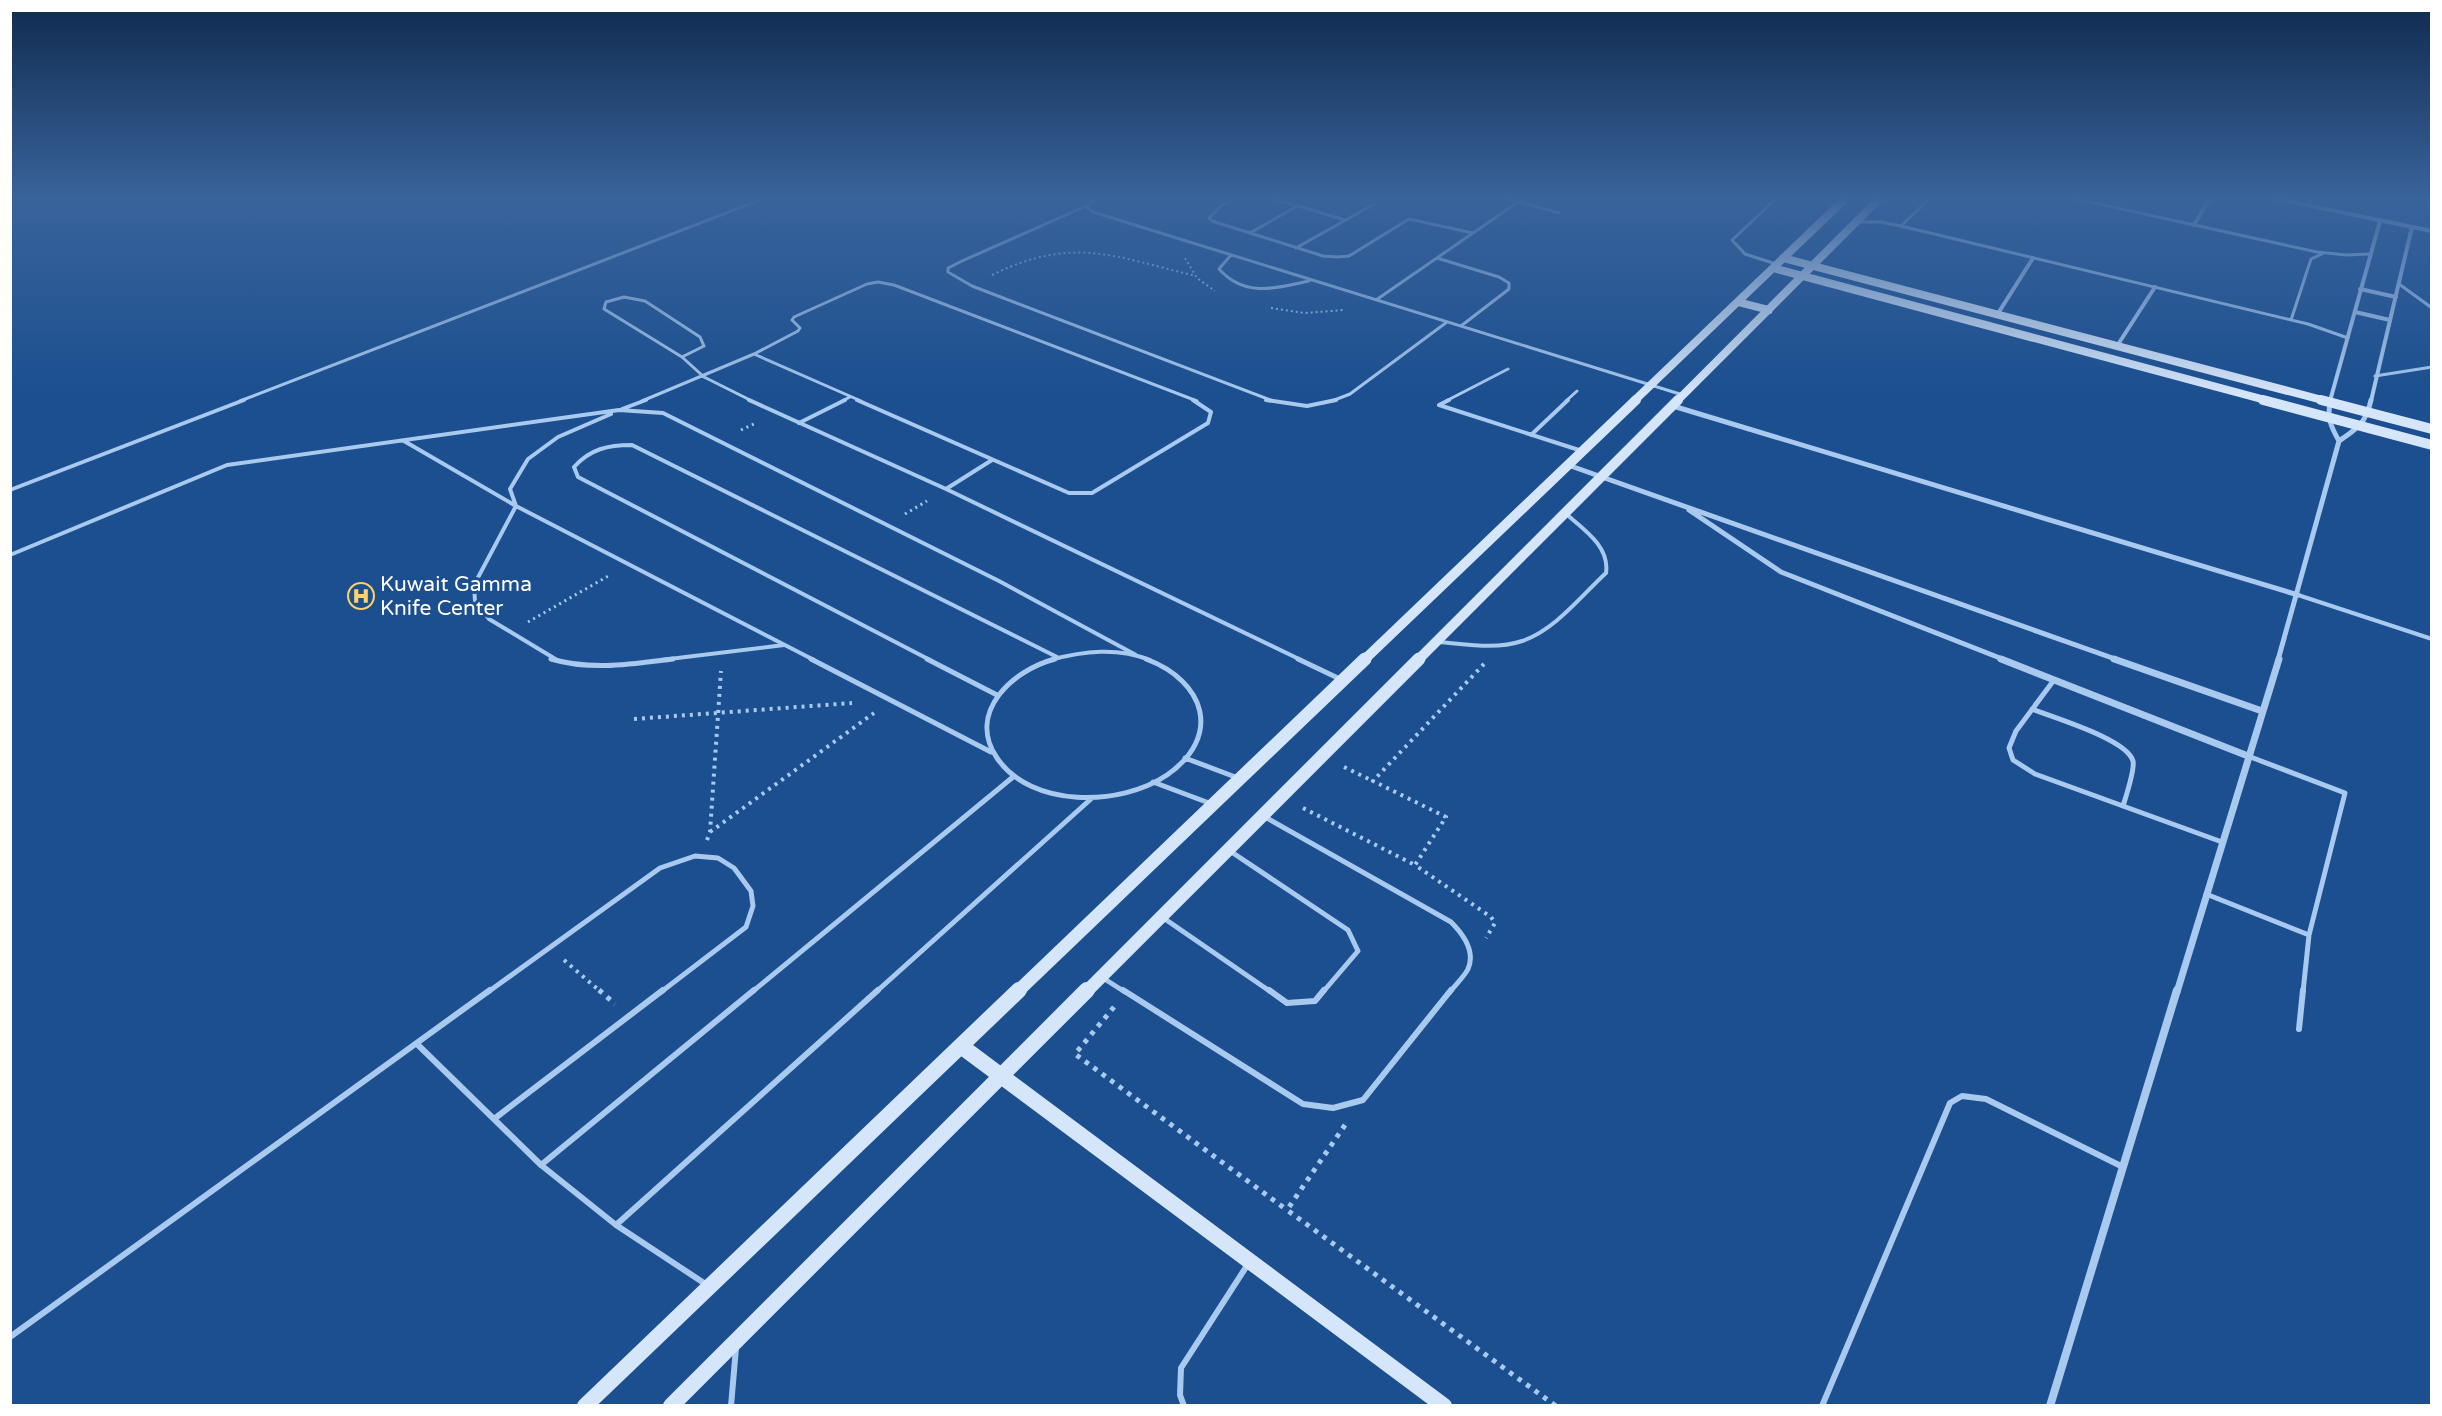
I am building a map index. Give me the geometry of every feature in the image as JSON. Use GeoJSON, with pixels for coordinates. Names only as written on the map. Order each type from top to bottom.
{"type":"FeatureCollection","features":[{"type":"Feature","properties":{"kind":"street"},"geometry":{"type":"LineString","coordinates":[[1778,264],[1802,276],[2432,445]]}},
{"type":"Feature","properties":{"kind":"street"},"geometry":{"type":"LineString","coordinates":[[585,1406],[1778,264]]}},
{"type":"Feature","properties":{"kind":"street"},"geometry":{"type":"LineString","coordinates":[[1779,264],[1812,266],[2432,429]]}},
{"type":"Feature","properties":{"kind":"street"},"geometry":{"type":"LineString","coordinates":[[1997,315],[2029,264]]}},
{"type":"Feature","properties":{"kind":"street"},"geometry":{"type":"LineString","coordinates":[[2050,1406],[2298,595],[2339,441],[2328,417],[2329,402],[2366,264]]}},
{"type":"Feature","properties":{"kind":"street"},"geometry":{"type":"LineString","coordinates":[[2339,441],[2361,426],[2368,412],[2404,264]]}},
{"type":"Feature","properties":{"kind":"street"},"geometry":{"type":"LineString","coordinates":[[671,1406],[1812,266]]}},
{"type":"Feature","properties":{"kind":"street"},"geometry":{"type":"LineString","coordinates":[[2117,346],[2155,287]]}},
{"type":"Feature","properties":{"kind":"street"},"geometry":{"type":"LineString","coordinates":[[2360,289],[2396,297]]}},
{"type":"Feature","properties":{"kind":"street"},"geometry":{"type":"LineString","coordinates":[[1738,302],[1768,310]]}},
{"type":"Feature","properties":{"kind":"street"},"geometry":{"type":"LineString","coordinates":[[2355,312],[2390,320]]}},
{"type":"Feature","properties":{"kind":"street"},"geometry":{"type":"LineString","coordinates":[[1673,406],[2298,595]]}},
{"type":"Feature","properties":{"kind":"street"},"geometry":{"type":"LineString","coordinates":[[1568,465],[2262,711]]}},
{"type":"Feature","properties":{"kind":"street"},"geometry":{"type":"LineString","coordinates":[[1681,505],[1781,572],[2248,756]]}},
{"type":"Feature","properties":{"kind":"street"},"geometry":{"type":"LineString","coordinates":[[961,1046],[1444,1406]]}},
{"type":"Feature","properties":{"kind":"lane"},"geometry":{"type":"LineString","coordinates":[[10,490],[594,264]]}},
{"type":"Feature","properties":{"kind":"lane"},"geometry":{"type":"LineString","coordinates":[[957,264],[948,268],[953,277],[977,288],[1263,399],[1299,407],[1324,404],[1350,394],[1447,322]]}},
{"type":"Feature","properties":{"kind":"lane"},"geometry":{"type":"LineString","coordinates":[[1224,264],[1219,269],[1230,283],[1236,286],[1257,289],[1312,280]]}},
{"type":"Feature","properties":{"kind":"lane"},"geometry":{"type":"LineString","coordinates":[[1261,264],[1683,395]]}},
{"type":"Feature","properties":{"kind":"lane"},"geometry":{"type":"LineString","coordinates":[[1376,300],[1428,264]]}},
{"type":"Feature","properties":{"kind":"lane"},"geometry":{"type":"LineString","coordinates":[[1457,264],[1499,277],[1509,283],[1509,289],[1461,326]]}},
{"type":"Feature","properties":{"kind":"lane"},"geometry":{"type":"LineString","coordinates":[[2059,264],[2290,320],[2348,338]]}},
{"type":"Feature","properties":{"kind":"lane"},"geometry":{"type":"LineString","coordinates":[[2290,320],[2309,264]]}},
{"type":"Feature","properties":{"kind":"lane"},"geometry":{"type":"LineString","coordinates":[[754,354],[1070,493],[1092,493],[1208,423],[1211,412],[1199,402],[894,285],[878,282],[867,284],[794,317],[792,320],[800,328],[798,331],[754,354],[558,437],[528,459],[510,489],[516,506],[474,585],[475,601],[489,619],[552,659],[581,666],[613,666],[784,645]]}},
{"type":"Feature","properties":{"kind":"lane"},"geometry":{"type":"LineString","coordinates":[[2399,284],[2432,308]]}},
{"type":"Feature","properties":{"kind":"lane"},"geometry":{"type":"LineString","coordinates":[[682,357],[704,346],[700,337],[645,301],[624,297],[606,302],[604,309],[682,357],[704,377],[776,413],[946,489],[1343,680]]}},
{"type":"Feature","properties":{"kind":"lane"},"geometry":{"type":"LineString","coordinates":[[2375,376],[2432,367]]}},
{"type":"Feature","properties":{"kind":"lane"},"geometry":{"type":"LineString","coordinates":[[1508,369],[1439,405],[1582,451]]}},
{"type":"Feature","properties":{"kind":"lane"},"geometry":{"type":"LineString","coordinates":[[1531,435],[1577,392]]}},
{"type":"Feature","properties":{"kind":"lane"},"geometry":{"type":"LineString","coordinates":[[798,423],[850,397]]}},
{"type":"Feature","properties":{"kind":"lane"},"geometry":{"type":"LineString","coordinates":[[10,555],[227,465],[619,410],[663,413],[999,581],[1136,654],[1170,668],[1193,689],[1203,717],[1196,746],[1173,771],[1137,790],[1092,798],[1049,793],[1012,777],[991,752],[516,506],[404,441]]}},
{"type":"Feature","properties":{"kind":"lane"},"geometry":{"type":"LineString","coordinates":[[997,695],[578,477],[574,467],[584,455],[610,445],[632,444],[1057,657]]}},
{"type":"Feature","properties":{"kind":"lane"},"geometry":{"type":"LineString","coordinates":[[946,489],[992,460]]}},
{"type":"Feature","properties":{"kind":"lane"},"geometry":{"type":"LineString","coordinates":[[1435,642],[1503,644],[1524,640],[1543,629],[1606,573],[1608,565],[1605,553],[1593,538],[1565,513]]}},
{"type":"Feature","properties":{"kind":"lane"},"geometry":{"type":"LineString","coordinates":[[2298,595],[2432,639]]}},
{"type":"Feature","properties":{"kind":"lane"},"geometry":{"type":"LineString","coordinates":[[991,752],[986,723],[997,695],[1022,672],[1057,657],[1096,651],[1136,654]]}},
{"type":"Feature","properties":{"kind":"lane"},"geometry":{"type":"LineString","coordinates":[[2054,680],[2016,732],[2009,748],[2013,760],[2035,774],[2222,842]]}},
{"type":"Feature","properties":{"kind":"lane"},"geometry":{"type":"LineString","coordinates":[[2032,709],[2107,738],[2128,750],[2134,763],[2123,806]]}},
{"type":"Feature","properties":{"kind":"lane"},"geometry":{"type":"LineString","coordinates":[[2248,756],[2345,793],[2310,935],[2299,1029]]}},
{"type":"Feature","properties":{"kind":"lane"},"geometry":{"type":"LineString","coordinates":[[1185,758],[1240,778]]}},
{"type":"Feature","properties":{"kind":"lane"},"geometry":{"type":"LineString","coordinates":[[541,1165],[1012,777]]}},
{"type":"Feature","properties":{"kind":"lane"},"geometry":{"type":"LineString","coordinates":[[1153,782],[1213,805]]}},
{"type":"Feature","properties":{"kind":"lane"},"geometry":{"type":"LineString","coordinates":[[615,1225],[1092,798]]}},
{"type":"Feature","properties":{"kind":"lane"},"geometry":{"type":"LineString","coordinates":[[1100,977],[1303,1104],[1333,1108],[1363,1100],[1468,969],[1470,954],[1466,937],[1451,922],[1262,815]]}},
{"type":"Feature","properties":{"kind":"lane"},"geometry":{"type":"LineString","coordinates":[[1160,917],[1287,1002],[1315,1001],[1358,951],[1348,930],[1227,850]]}},
{"type":"Feature","properties":{"kind":"lane"},"geometry":{"type":"LineString","coordinates":[[10,1337],[660,868],[680,859],[702,854],[724,861],[746,879],[754,902],[746,927],[494,1119]]}},
{"type":"Feature","properties":{"kind":"lane"},"geometry":{"type":"LineString","coordinates":[[2206,894],[2310,935]]}},
{"type":"Feature","properties":{"kind":"lane"},"geometry":{"type":"LineString","coordinates":[[417,1044],[541,1165],[615,1225],[709,1287]]}},
{"type":"Feature","properties":{"kind":"lane"},"geometry":{"type":"LineString","coordinates":[[1822,1406],[1950,1103],[1962,1096],[1986,1099],[2123,1167]]}},
{"type":"Feature","properties":{"kind":"lane"},"geometry":{"type":"LineString","coordinates":[[1184,1406],[1180,1395],[1181,1368],[1250,1262]]}},
{"type":"Feature","properties":{"kind":"lane"},"geometry":{"type":"LineString","coordinates":[[731,1406],[736,1340]]}},
{"type":"Feature","properties":{"kind":"path"},"geometry":{"type":"LineString","coordinates":[[977,288],[993,274],[1012,264]]}},
{"type":"Feature","properties":{"kind":"path"},"geometry":{"type":"LineString","coordinates":[[1154,264],[1196,276]]}},
{"type":"Feature","properties":{"kind":"path"},"geometry":{"type":"LineString","coordinates":[[718,441],[776,413]]}},
{"type":"Feature","properties":{"kind":"path"},"geometry":{"type":"LineString","coordinates":[[886,525],[946,489]]}},
{"type":"Feature","properties":{"kind":"path"},"geometry":{"type":"LineString","coordinates":[[510,632],[628,564]]}},
{"type":"Feature","properties":{"kind":"path"},"geometry":{"type":"LineString","coordinates":[[1373,781],[1503,644]]}},
{"type":"Feature","properties":{"kind":"path"},"geometry":{"type":"LineString","coordinates":[[702,854],[710,832],[722,652]]}},
{"type":"Feature","properties":{"kind":"path"},"geometry":{"type":"LineString","coordinates":[[634,719],[891,700]]}},
{"type":"Feature","properties":{"kind":"path"},"geometry":{"type":"LineString","coordinates":[[710,832],[891,700]]}},
{"type":"Feature","properties":{"kind":"path"},"geometry":{"type":"LineString","coordinates":[[1343,766],[1446,817],[1414,865]]}},
{"type":"Feature","properties":{"kind":"path"},"geometry":{"type":"LineString","coordinates":[[1302,807],[1414,865],[1491,917],[1495,923],[1468,969]]}},
{"type":"Feature","properties":{"kind":"path"},"geometry":{"type":"LineString","coordinates":[[549,949],[630,1016]]}},
{"type":"Feature","properties":{"kind":"path"},"geometry":{"type":"LineString","coordinates":[[1125,992],[1075,1054],[1556,1406]]}},
{"type":"Feature","properties":{"kind":"path"},"geometry":{"type":"LineString","coordinates":[[1287,1210],[1363,1100]]}},
{"type":"Feature","properties":{"kind":"place","name":"Kuwait Gamma Knife Center"},"geometry":{"type":"Point","coordinates":[361,596]}}]}
